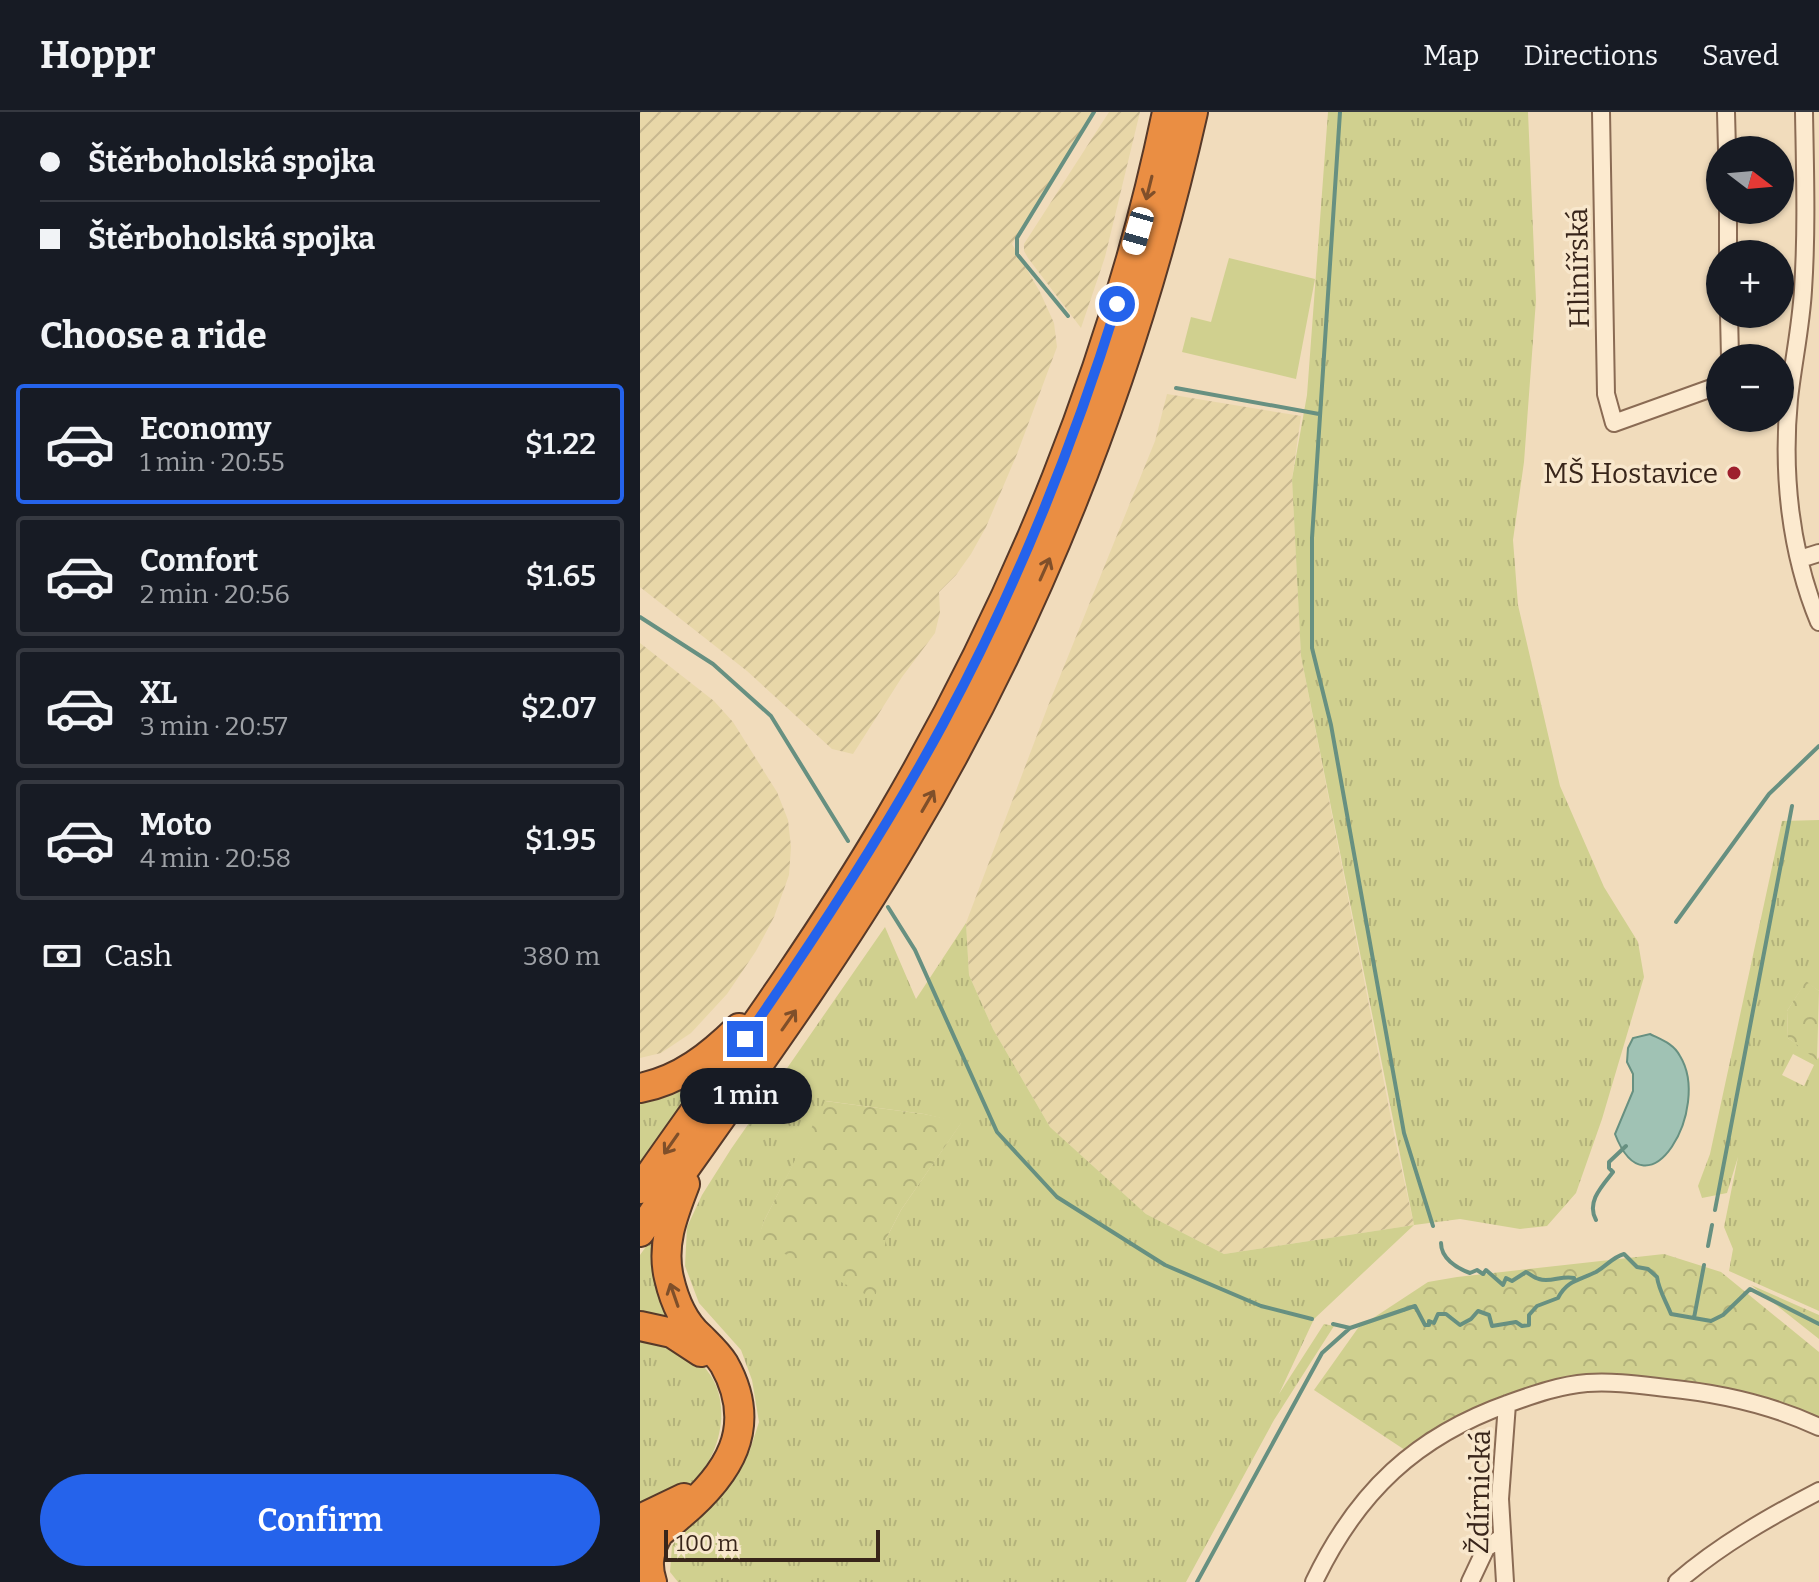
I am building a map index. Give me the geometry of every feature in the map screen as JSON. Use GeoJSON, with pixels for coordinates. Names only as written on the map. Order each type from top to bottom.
{"type":"FeatureCollection","features":[{"type":"Feature","properties":{"kind":"highway"},"geometry":{"type":"LineString","coordinates":[[640,1189],[780,989],[867,856],[926,755],[987,638],[1056,479],[1102,351],[1145,207],[1167,112]]}},
{"type":"Feature","properties":{"kind":"highway"},"geometry":{"type":"LineString","coordinates":[[640,1232],[802,1001],[897,854],[957,750],[1015,637],[1076,497],[1112,400],[1162,240],[1193,112]]}},
{"type":"Feature","properties":{"kind":"highway"},"geometry":{"type":"LineString","coordinates":[[640,1088],[670,1080],[690,1069],[713,1052],[780,989]]}},
{"type":"Feature","properties":{"kind":"highway"},"geometry":{"type":"LineString","coordinates":[[645,1526],[716,1482],[734,1450],[738,1425],[737,1397],[730,1377],[719,1356],[682,1314],[672,1291],[666,1263],[673,1216],[712,1129]]}},
{"type":"Feature","properties":{"kind":"highway"},"geometry":{"type":"LineString","coordinates":[[640,1326],[672,1333],[704,1355],[724,1387],[729,1418],[720,1457],[706,1479],[645,1526]]}},
{"type":"Feature","properties":{"kind":"highway"},"geometry":{"type":"LineString","coordinates":[[645,1526],[653,1542],[649,1560],[652,1582]]}},
{"type":"Feature","properties":{"kind":"street","name":"Hlinířská"},"geometry":{"type":"LineString","coordinates":[[1601,112],[1606,394],[1614,423],[1706,390]]}},
{"type":"Feature","properties":{"kind":"street"},"geometry":{"type":"LineString","coordinates":[[1726,112],[1727,136]]}},
{"type":"Feature","properties":{"kind":"street"},"geometry":{"type":"LineString","coordinates":[[1792,344],[1803,293],[1807,214],[1804,112]]}},
{"type":"Feature","properties":{"kind":"street"},"geometry":{"type":"LineString","coordinates":[[1786,432],[1790,514],[1819,622]]}},
{"type":"Feature","properties":{"kind":"street"},"geometry":{"type":"LineString","coordinates":[[1800,559],[1819,553]]}},
{"type":"Feature","properties":{"kind":"street"},"geometry":{"type":"LineString","coordinates":[[1314,1582],[1333,1543],[1379,1485],[1443,1432],[1464,1420],[1538,1393],[1587,1383],[1694,1390],[1772,1409],[1819,1427]]}},
{"type":"Feature","properties":{"kind":"street","name":"Ždírnická"},"geometry":{"type":"LineString","coordinates":[[1505,1582],[1500,1499],[1507,1404]]}},
{"type":"Feature","properties":{"kind":"street"},"geometry":{"type":"LineString","coordinates":[[1677,1582],[1760,1522],[1819,1491]]}},
{"type":"Feature","properties":{"kind":"street"},"geometry":{"type":"LineString","coordinates":[[1470,1582],[1486,1548],[1501,1538]]}},
{"type":"Feature","properties":{"kind":"shaded area"},"geometry":{"type":"Polygon","coordinates":[[[640,112],[1095,112],[1012,244],[1054,323],[1057,347],[1017,454],[971,554],[939,592],[940,612],[935,633],[902,677],[853,754],[832,749],[747,671],[640,587],[640,112]]]}},
{"type":"Feature","properties":{"kind":"shaded area"},"geometry":{"type":"Polygon","coordinates":[[[1109,112],[1140,112],[1105,257],[1081,328],[1028,258],[1024,244],[1109,112]]]}},
{"type":"Feature","properties":{"kind":"shaded area"},"geometry":{"type":"Polygon","coordinates":[[[1167,394],[1301,416],[1292,479],[1301,656],[1414,1225],[1224,1254],[1146,1214],[1050,1127],[993,1029],[969,975],[966,923],[1048,706],[1155,441],[1167,394]]]}},
{"type":"Feature","properties":{"kind":"shaded area"},"geometry":{"type":"Polygon","coordinates":[[[640,643],[714,701],[733,722],[777,792],[788,820],[791,847],[789,875],[774,917],[727,994],[691,1033],[661,1053],[640,1058],[640,643]]]}},
{"type":"Feature","properties":{"kind":"shaded area"},"geometry":{"type":"Polygon","coordinates":[[[1650,1034],[1671,1045],[1680,1056],[1688,1078],[1688,1102],[1672,1147],[1659,1161],[1644,1165],[1629,1157],[1615,1134],[1633,1091],[1633,1074],[1627,1062],[1628,1048],[1633,1038],[1650,1034]]]}},
{"type":"Feature","properties":{"kind":"green space"},"geometry":{"type":"Polygon","coordinates":[[[1328,112],[1528,112],[1536,300],[1524,462],[1513,540],[1518,605],[1560,786],[1604,887],[1638,942],[1644,977],[1602,1119],[1576,1193],[1547,1226],[1520,1229],[1460,1219],[1414,1225],[1301,656],[1292,479],[1307,395],[1328,112]]]}},
{"type":"Feature","properties":{"kind":"green space"},"geometry":{"type":"Polygon","coordinates":[[[1229,258],[1315,279],[1296,379],[1182,352],[1191,317],[1211,322],[1229,258]]]}},
{"type":"Feature","properties":{"kind":"green space"},"geometry":{"type":"Polygon","coordinates":[[[1819,820],[1819,991],[1806,982],[1787,1011],[1788,1038],[1819,1057],[1819,1311],[1729,1271],[1733,1249],[1724,1227],[1738,1157],[1727,1193],[1702,1198],[1698,1186],[1710,1154],[1782,821],[1819,820]],[[1793,1054],[1782,1075],[1804,1086],[1814,1065],[1793,1054]]]}},
{"type":"Feature","properties":{"kind":"green space"},"geometry":{"type":"Polygon","coordinates":[[[966,923],[969,975],[993,1029],[1050,1127],[1146,1214],[1224,1254],[1414,1225],[1314,1319],[1279,1394],[1324,1324],[1334,1326],[1274,1420],[1186,1582],[678,1582],[670,1572],[672,1546],[690,1522],[721,1494],[736,1475],[750,1450],[759,1422],[752,1380],[741,1350],[699,1303],[685,1266],[687,1227],[702,1195],[731,1149],[885,927],[916,999],[966,923]],[[826,1101],[764,1221],[758,1240],[886,1239],[901,1210],[961,1123],[924,1114],[826,1101]]]}},
{"type":"Feature","properties":{"kind":"green space"},"geometry":{"type":"Polygon","coordinates":[[[1806,981],[1819,991],[1817,1060],[1788,1038],[1787,1011],[1806,981]]]}},
{"type":"Feature","properties":{"kind":"green space"},"geometry":{"type":"Polygon","coordinates":[[[700,1080],[640,1166],[640,1103],[673,1095],[700,1080]]]}},
{"type":"Feature","properties":{"kind":"green space"},"geometry":{"type":"Polygon","coordinates":[[[825,1101],[962,1122],[901,1210],[886,1239],[875,1299],[757,1240],[825,1101]]]}},
{"type":"Feature","properties":{"kind":"green space"},"geometry":{"type":"Polygon","coordinates":[[[650,1241],[654,1243],[656,1285],[669,1317],[640,1312],[640,1255],[650,1241]]]}},
{"type":"Feature","properties":{"kind":"green space"},"geometry":{"type":"Polygon","coordinates":[[[1664,1254],[1721,1272],[1819,1352],[1819,1422],[1607,1378],[1506,1398],[1411,1454],[1314,1390],[1358,1328],[1428,1282],[1664,1254]]]}},
{"type":"Feature","properties":{"kind":"green space"},"geometry":{"type":"Polygon","coordinates":[[[1751,1285],[1819,1315],[1819,1339],[1751,1285]]]}},
{"type":"Feature","properties":{"kind":"green space"},"geometry":{"type":"Polygon","coordinates":[[[640,1334],[676,1349],[702,1365],[719,1393],[721,1409],[717,1442],[702,1472],[680,1491],[640,1505],[640,1334]]]}},
{"type":"Feature","properties":{"kind":"waterway"},"geometry":{"type":"LineString","coordinates":[[1068,316],[1017,254],[1017,238],[1094,112]]}},
{"type":"Feature","properties":{"kind":"waterway"},"geometry":{"type":"LineString","coordinates":[[1340,112],[1312,538],[1312,648],[1331,725],[1404,1133],[1433,1226]]}},
{"type":"Feature","properties":{"kind":"waterway"},"geometry":{"type":"LineString","coordinates":[[1176,388],[1319,414]]}},
{"type":"Feature","properties":{"kind":"waterway"},"geometry":{"type":"LineString","coordinates":[[640,617],[713,664],[771,716],[848,841]]}},
{"type":"Feature","properties":{"kind":"waterway"},"geometry":{"type":"LineString","coordinates":[[1676,922],[1769,794],[1819,746]]}},
{"type":"Feature","properties":{"kind":"waterway"},"geometry":{"type":"LineString","coordinates":[[1715,1210],[1792,806]]}},
{"type":"Feature","properties":{"kind":"waterway"},"geometry":{"type":"LineString","coordinates":[[888,907],[915,950],[997,1132],[1057,1197],[1165,1265],[1261,1306],[1312,1319]]}},
{"type":"Feature","properties":{"kind":"waterway"},"geometry":{"type":"LineString","coordinates":[[1596,1220],[1594,1201],[1613,1172],[1609,1162],[1626,1146]]}},
{"type":"Feature","properties":{"kind":"waterway"},"geometry":{"type":"LineString","coordinates":[[1708,1246],[1712,1225]]}},
{"type":"Feature","properties":{"kind":"waterway"},"geometry":{"type":"LineString","coordinates":[[1441,1243],[1446,1258],[1455,1265],[1470,1273],[1477,1270],[1483,1274],[1486,1270],[1503,1285],[1506,1278],[1512,1281],[1526,1272],[1543,1280],[1574,1278]]}},
{"type":"Feature","properties":{"kind":"waterway"},"geometry":{"type":"LineString","coordinates":[[1197,1582],[1322,1353],[1350,1328],[1415,1306],[1425,1325],[1429,1325],[1429,1321],[1434,1323],[1438,1314],[1446,1314],[1460,1325],[1478,1311],[1489,1315],[1492,1326],[1516,1322],[1522,1326],[1529,1325],[1529,1315],[1537,1306],[1558,1298],[1570,1284],[1624,1254],[1637,1267],[1648,1269],[1657,1277],[1671,1314],[1711,1321],[1723,1315],[1750,1289],[1819,1324]]}},
{"type":"Feature","properties":{"kind":"waterway"},"geometry":{"type":"LineString","coordinates":[[1694,1318],[1704,1265]]}},
{"type":"Feature","properties":{"kind":"waterway"},"geometry":{"type":"LineString","coordinates":[[1333,1324],[1350,1328]]}},
{"type":"Feature","properties":{"kind":"place","name":"MŠ Hostavice"},"geometry":{"type":"Point","coordinates":[1734,473]}},
{"type":"Feature","properties":{"kind":"route"},"geometry":{"type":"LineString","coordinates":[[745,1039],[877,840],[944,722],[987,638],[1050,493],[1117,304]]}}]}
